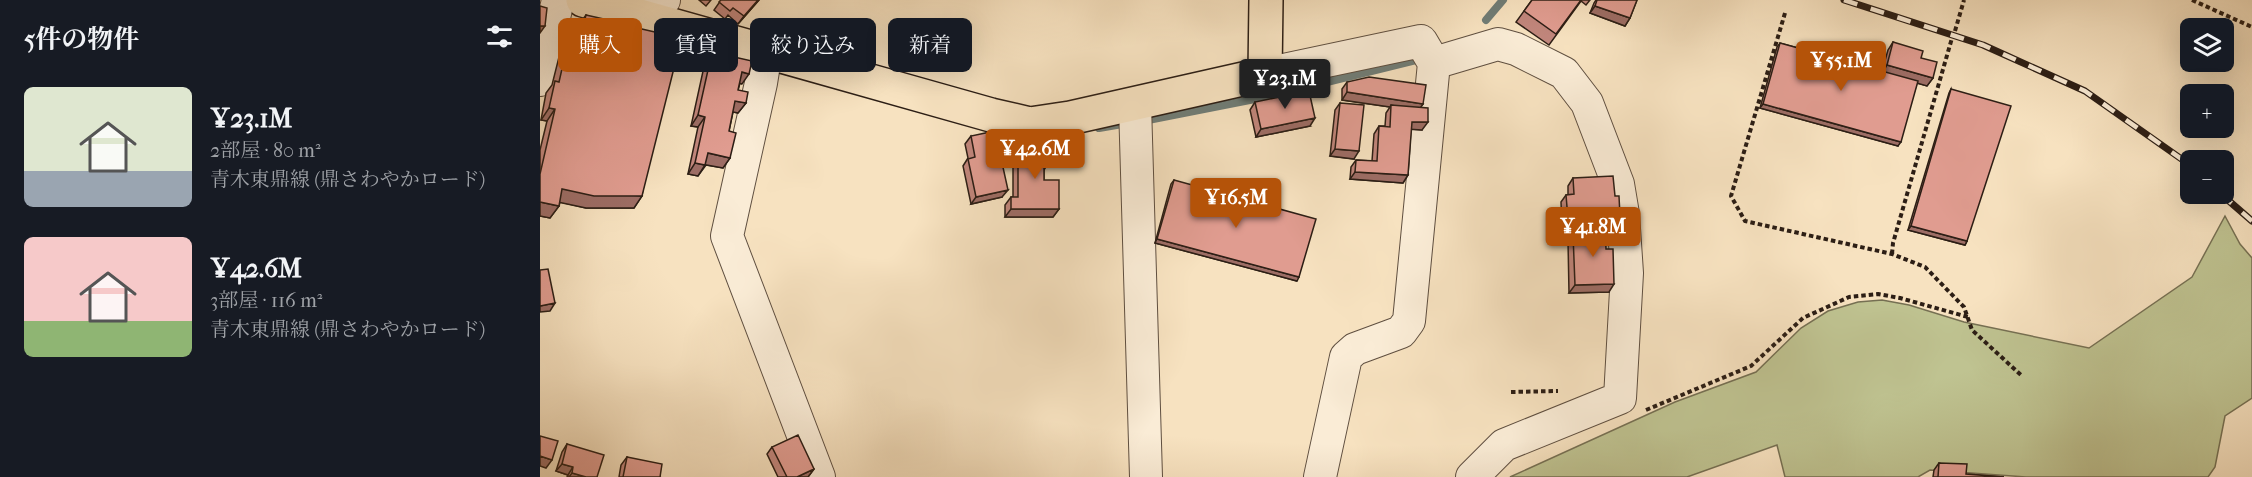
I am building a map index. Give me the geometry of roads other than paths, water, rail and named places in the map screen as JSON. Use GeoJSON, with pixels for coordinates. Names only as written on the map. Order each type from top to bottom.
{"type":"FeatureCollection","features":[{"type":"Feature","properties":{"kind":"main road"},"geometry":{"type":"LineString","coordinates":[[800,72],[1030,123],[1070,118],[1135,119],[1265,74],[1266,0]]}},
{"type":"Feature","properties":{"kind":"main road"},"geometry":{"type":"LineString","coordinates":[[563,6],[656,9],[750,57]]}},
{"type":"Feature","properties":{"kind":"street"},"geometry":{"type":"LineString","coordinates":[[540,80],[563,6]]}},
{"type":"Feature","properties":{"kind":"street"},"geometry":{"type":"LineString","coordinates":[[1265,74],[1421,41],[1434,63],[1409,321],[1401,332],[1354,349],[1346,357],[1320,477]]}},
{"type":"Feature","properties":{"kind":"street"},"geometry":{"type":"LineString","coordinates":[[1434,63],[1498,44],[1516,49],[1564,74],[1587,103],[1618,184],[1623,214],[1627,273],[1620,398],[1504,445],[1472,477]]}},
{"type":"Feature","properties":{"kind":"street"},"geometry":{"type":"LineString","coordinates":[[762,72],[727,236],[819,477]]}},
{"type":"Feature","properties":{"kind":"street"},"geometry":{"type":"LineString","coordinates":[[1135,119],[1146,477]]}},
{"type":"Feature","properties":{"kind":"waterway"},"geometry":{"type":"LineString","coordinates":[[1486,20],[1503,0]]}},
{"type":"Feature","properties":{"kind":"waterway"},"geometry":{"type":"LineString","coordinates":[[1143,121],[1270,96],[1416,60]]}},
{"type":"Feature","properties":{"kind":"waterway"},"geometry":{"type":"LineString","coordinates":[[1099,128],[1128,123]]}},
{"type":"Feature","properties":{"kind":"railway"},"geometry":{"type":"LineString","coordinates":[[1844,0],[1983,45],[2085,91],[2180,158]]}},
{"type":"Feature","properties":{"kind":"railway"},"geometry":{"type":"LineString","coordinates":[[2232,204],[2252,221]]}}]}
